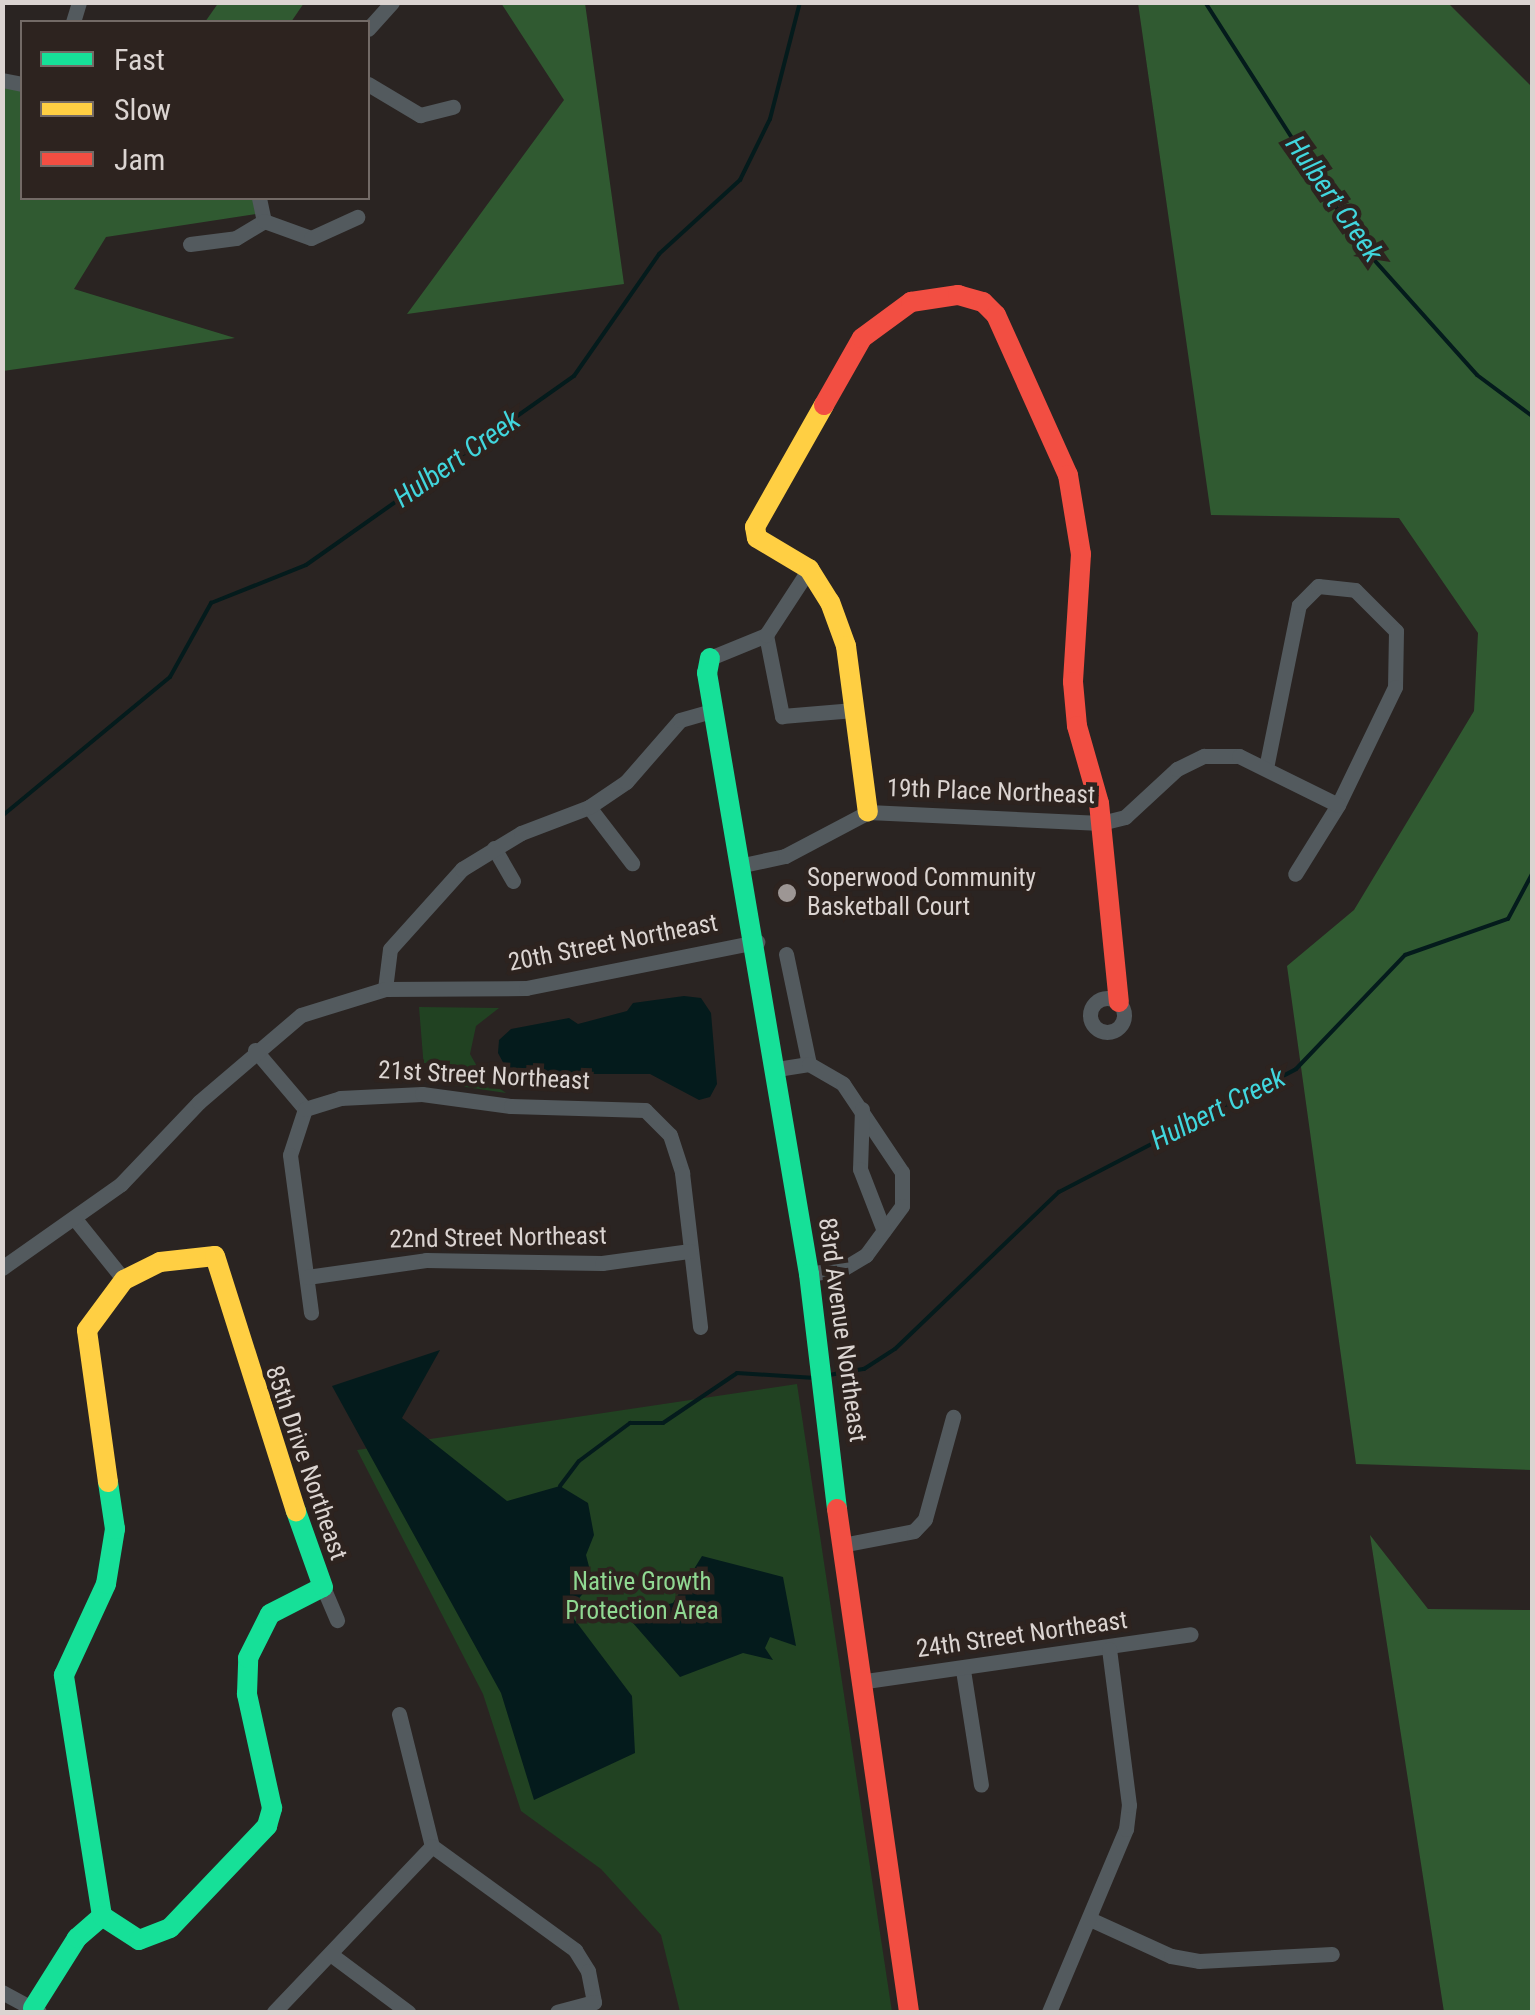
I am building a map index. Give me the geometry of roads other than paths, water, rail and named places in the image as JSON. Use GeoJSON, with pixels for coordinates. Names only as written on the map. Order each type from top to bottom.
{"type":"FeatureCollection","features":[{"type":"Feature","properties":{"kind":"street"},"geometry":{"type":"LineString","coordinates":[[370,28],[392,2]]}},
{"type":"Feature","properties":{"kind":"street"},"geometry":{"type":"LineString","coordinates":[[370,85],[420,115],[453,107]]}},
{"type":"Feature","properties":{"kind":"street"},"geometry":{"type":"LineString","coordinates":[[259,200],[264,221]]}},
{"type":"Feature","properties":{"kind":"street"},"geometry":{"type":"LineString","coordinates":[[264,221],[311,238],[357,218]]}},
{"type":"Feature","properties":{"kind":"street"},"geometry":{"type":"LineString","coordinates":[[190,244],[236,238],[264,221]]}},
{"type":"Feature","properties":{"kind":"street"},"geometry":{"type":"LineString","coordinates":[[743,864],[785,856],[858,816],[854,710],[846,646],[830,602],[808,569],[757,538],[760,510],[778,492],[862,338],[911,302],[958,295],[983,302],[996,315],[1068,475],[1080,554],[1072,682],[1102,823],[1118,1002]]}},
{"type":"Feature","properties":{"kind":"street"},"geometry":{"type":"LineString","coordinates":[[710,658],[766,635],[808,569]]}},
{"type":"Feature","properties":{"kind":"street"},"geometry":{"type":"LineString","coordinates":[[1266,768],[1299,605],[1318,586],[1335,583],[1371,601],[1396,631],[1394,687],[1338,805],[1295,874]]}},
{"type":"Feature","properties":{"kind":"street"},"geometry":{"type":"LineString","coordinates":[[766,635],[782,716],[854,710]]}},
{"type":"Feature","properties":{"kind":"street","name":"83rd Avenue Northeast"},"geometry":{"type":"LineString","coordinates":[[710,658],[714,710],[757,942],[810,1274],[846,1544],[859,1682],[909,2012]]}},
{"type":"Feature","properties":{"kind":"street"},"geometry":{"type":"LineString","coordinates":[[385,989],[390,949],[462,868],[494,848],[589,807],[626,782],[680,720],[714,710]]}},
{"type":"Feature","properties":{"kind":"street","name":"19th Place Northeast"},"geometry":{"type":"LineString","coordinates":[[858,816],[1102,823],[1125,817],[1177,769],[1204,756],[1239,756],[1338,805]]}},
{"type":"Feature","properties":{"kind":"street"},"geometry":{"type":"LineString","coordinates":[[589,807],[632,863]]}},
{"type":"Feature","properties":{"kind":"street"},"geometry":{"type":"LineString","coordinates":[[494,848],[513,882]]}},
{"type":"Feature","properties":{"kind":"street","name":"20th Street Northeast"},"geometry":{"type":"LineString","coordinates":[[2,1268],[121,1184],[255,1050],[300,1014],[385,989],[526,988],[757,942]]}},
{"type":"Feature","properties":{"kind":"street"},"geometry":{"type":"LineString","coordinates":[[786,954],[808,1064]]}},
{"type":"Feature","properties":{"kind":"street"},"geometry":{"type":"LineString","coordinates":[[255,1050],[305,1109],[290,1155],[311,1313]]}},
{"type":"Feature","properties":{"kind":"street"},"geometry":{"type":"LineString","coordinates":[[777,1069],[808,1064],[843,1084],[902,1172],[902,1206],[866,1255],[844,1268],[810,1274]]}},
{"type":"Feature","properties":{"kind":"street","name":"21st Street Northeast"},"geometry":{"type":"LineString","coordinates":[[305,1109],[340,1098],[422,1094],[511,1106],[629,1106],[660,1120],[682,1173],[690,1251]]}},
{"type":"Feature","properties":{"kind":"street"},"geometry":{"type":"LineString","coordinates":[[862,1109],[860,1169],[884,1230]]}},
{"type":"Feature","properties":{"kind":"street"},"geometry":{"type":"LineString","coordinates":[[2,1992],[36,2010],[77,1938],[102,1916],[64,1675],[114,1556],[116,1529],[87,1330],[124,1280],[75,1219]]}},
{"type":"Feature","properties":{"kind":"street"},"geometry":{"type":"LineString","coordinates":[[690,1251],[700,1328]]}},
{"type":"Feature","properties":{"kind":"street","name":"22nd Street Northeast"},"geometry":{"type":"LineString","coordinates":[[307,1277],[426,1260],[602,1264],[690,1251]]}},
{"type":"Feature","properties":{"kind":"street","name":"85th Drive Northeast"},"geometry":{"type":"LineString","coordinates":[[102,1916],[139,1940],[155,1938],[267,1826],[272,1808],[248,1694],[248,1658],[270,1614],[323,1587],[215,1256],[160,1262],[124,1280]]}},
{"type":"Feature","properties":{"kind":"street"},"geometry":{"type":"LineString","coordinates":[[846,1544],[914,1531],[926,1519],[953,1417]]}},
{"type":"Feature","properties":{"kind":"street"},"geometry":{"type":"LineString","coordinates":[[323,1587],[336,1620]]}},
{"type":"Feature","properties":{"kind":"street","name":"24th Street Northeast"},"geometry":{"type":"LineString","coordinates":[[859,1682],[1109,1649],[1191,1634]]}},
{"type":"Feature","properties":{"kind":"street"},"geometry":{"type":"LineString","coordinates":[[1049,2012],[1092,1920],[1129,1805],[1109,1649]]}},
{"type":"Feature","properties":{"kind":"street"},"geometry":{"type":"LineString","coordinates":[[963,1670],[980,1785]]}},
{"type":"Feature","properties":{"kind":"street"},"geometry":{"type":"LineString","coordinates":[[399,1714],[432,1846],[575,1950],[594,2002],[557,2012]]}},
{"type":"Feature","properties":{"kind":"street"},"geometry":{"type":"LineString","coordinates":[[274,2012],[333,1956],[432,1846]]}},
{"type":"Feature","properties":{"kind":"street"},"geometry":{"type":"LineString","coordinates":[[1092,1920],[1171,1956],[1199,1961],[1332,1954]]}},
{"type":"Feature","properties":{"kind":"street"},"geometry":{"type":"LineString","coordinates":[[333,1956],[408,2012]]}},
{"type":"Feature","properties":{"kind":"water"},"geometry":{"type":"Polygon","coordinates":[[[684,996],[701,998],[711,1013],[717,1084],[710,1097],[699,1100],[650,1074],[533,1074],[505,1066],[498,1053],[499,1040],[511,1029],[569,1018],[578,1024],[627,1011],[633,1003],[684,996]]]}},
{"type":"Feature","properties":{"kind":"water"},"geometry":{"type":"Polygon","coordinates":[[[440,1350],[402,1418],[507,1501],[560,1486],[588,1503],[594,1535],[586,1555],[593,1582],[568,1611],[632,1696],[635,1753],[534,1800],[501,1693],[332,1386],[440,1350]]]}},
{"type":"Feature","properties":{"kind":"water"},"geometry":{"type":"Polygon","coordinates":[[[702,1556],[783,1577],[796,1646],[770,1637],[765,1648],[773,1660],[743,1653],[680,1677],[626,1615],[673,1603],[702,1556]]]}},
{"type":"Feature","properties":{"kind":"waterway","name":"Hulbert Creek"},"geometry":{"type":"LineString","coordinates":[[2,816],[170,677],[211,603],[306,565],[574,376],[659,254],[740,180],[770,119],[800,2]]}},
{"type":"Feature","properties":{"kind":"waterway","name":"Hulbert Creek"},"geometry":{"type":"LineString","coordinates":[[1205,2],[1359,243],[1477,375],[1532,416]]}},
{"type":"Feature","properties":{"kind":"waterway","name":"Hulbert Creek"},"geometry":{"type":"LineString","coordinates":[[829,1375],[864,1369],[895,1349],[1059,1192],[1296,1069],[1405,955],[1508,919],[1532,874]]}},
{"type":"Feature","properties":{"kind":"waterway"},"geometry":{"type":"LineString","coordinates":[[560,1486],[579,1461],[630,1423],[663,1423],[737,1373],[815,1378]]}},
{"type":"Feature","properties":{"kind":"place","name":"Soperwood Community Basketball Court"},"geometry":{"type":"Point","coordinates":[787,893]}},
{"type":"Feature","properties":{"kind":"park label","name":"Native Growth Protection Area"},"geometry":{"type":"Point","coordinates":[642,1598]}}]}
